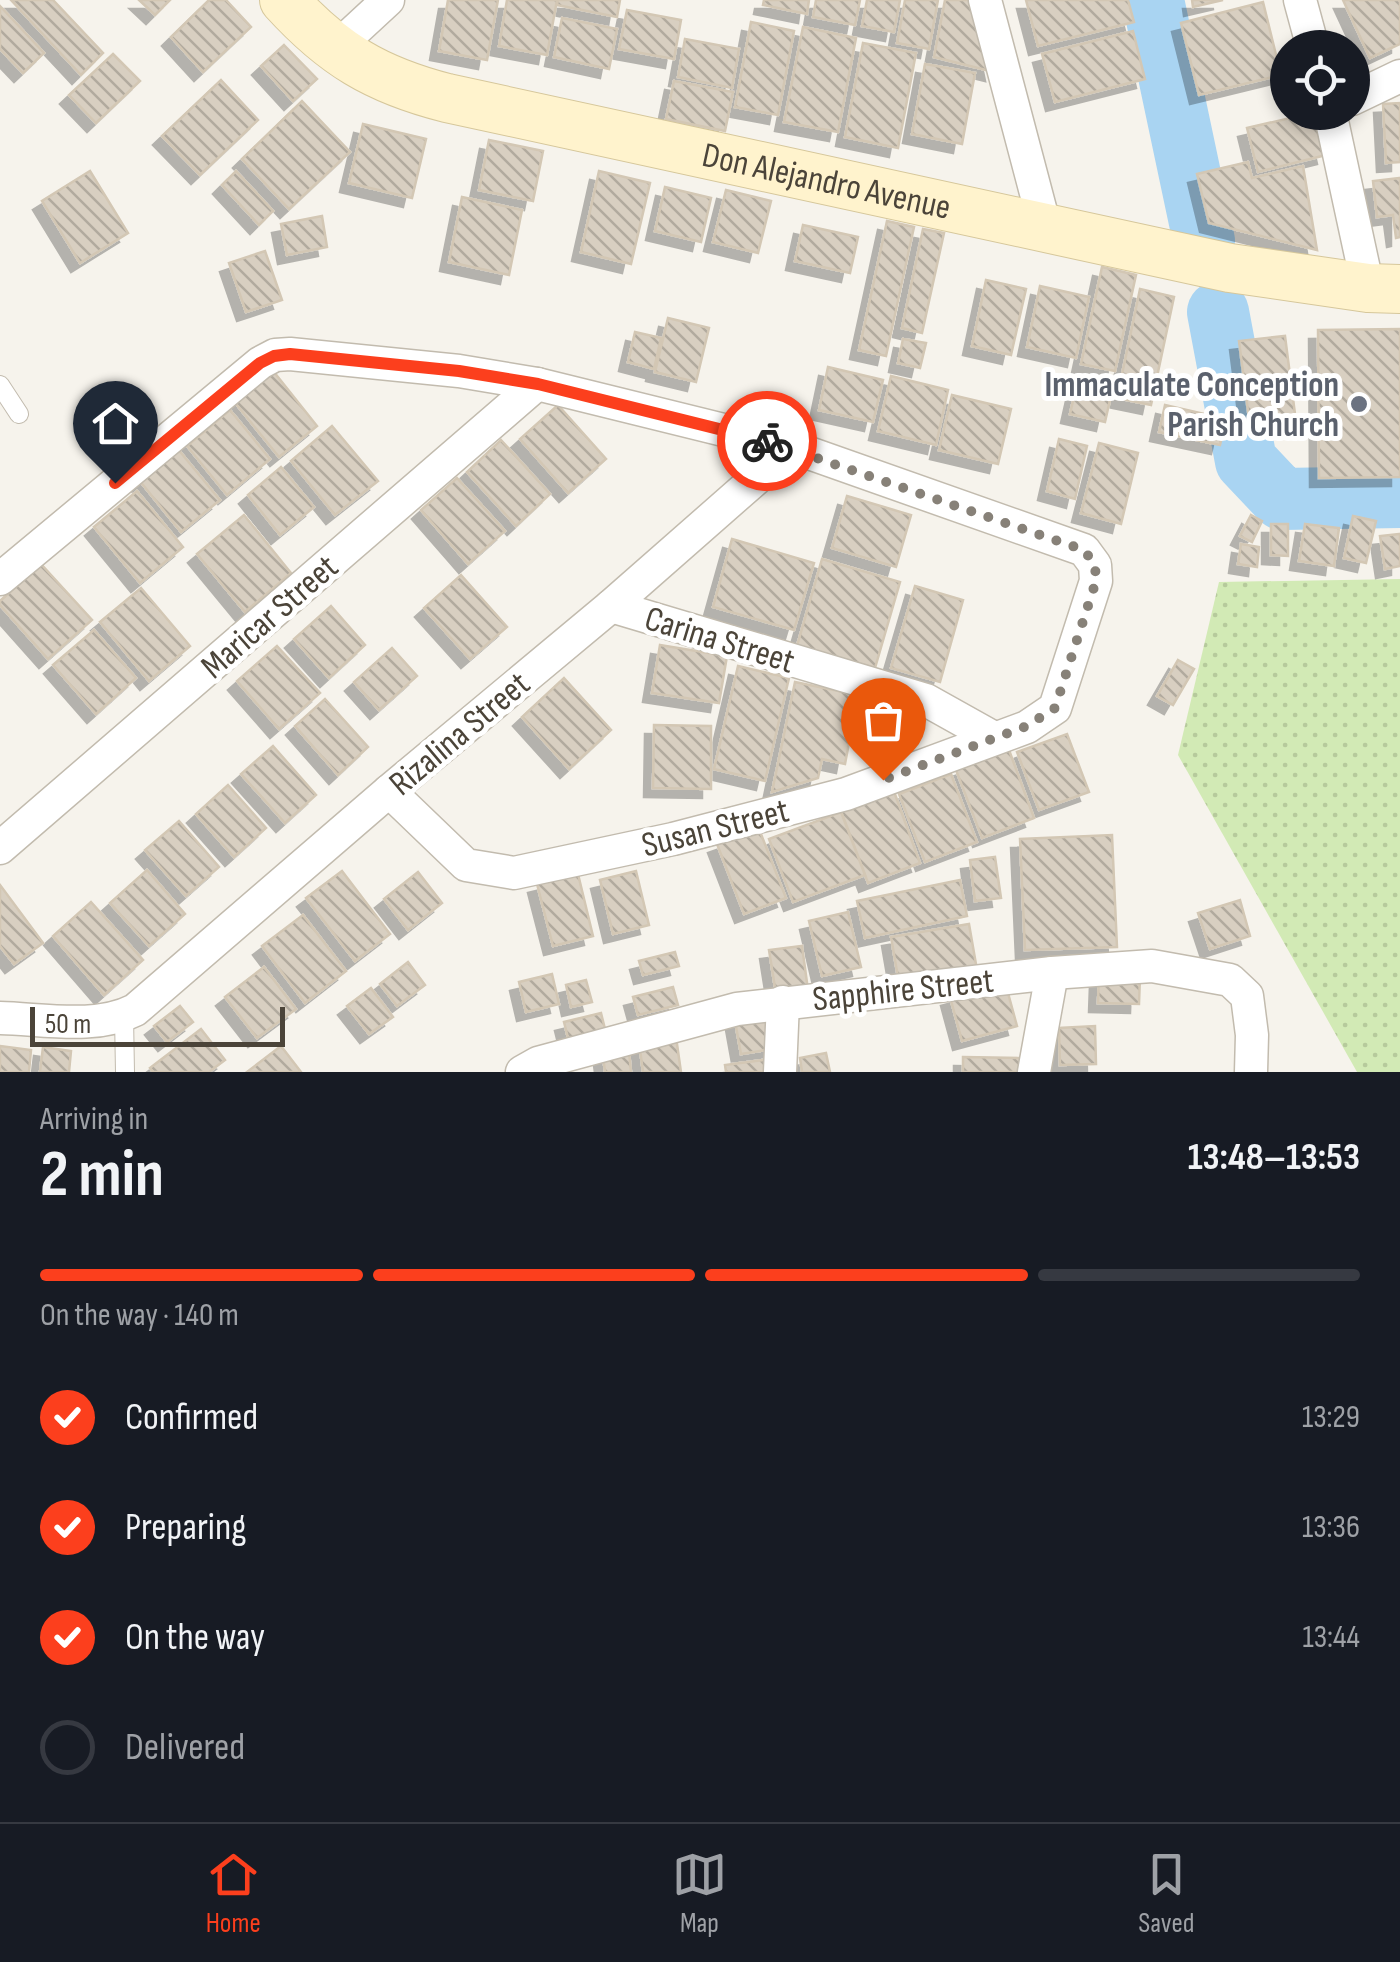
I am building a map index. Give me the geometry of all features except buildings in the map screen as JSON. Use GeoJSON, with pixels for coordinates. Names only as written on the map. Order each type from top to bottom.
{"type":"FeatureCollection","features":[{"type":"Feature","properties":{"kind":"street","name":"Don Alejandro Avenue"},"geometry":{"type":"LineString","coordinates":[[284,0],[335,50],[406,88],[1230,268],[1384,289]]}},
{"type":"Feature","properties":{"kind":"street"},"geometry":{"type":"LineString","coordinates":[[335,50],[388,0]]}},
{"type":"Feature","properties":{"kind":"street"},"geometry":{"type":"LineString","coordinates":[[985,0],[1046,227]]}},
{"type":"Feature","properties":{"kind":"street"},"geometry":{"type":"LineString","coordinates":[[1300,0],[1308,30]]}},
{"type":"Feature","properties":{"kind":"street"},"geometry":{"type":"LineString","coordinates":[[1370,90],[1400,76]]}},
{"type":"Feature","properties":{"kind":"street"},"geometry":{"type":"LineString","coordinates":[[1335,130],[1384,289]]}},
{"type":"Feature","properties":{"kind":"street"},"geometry":{"type":"LineString","coordinates":[[0,579],[260,363],[274,356],[290,354],[459,371],[538,384],[792,447]]}},
{"type":"Feature","properties":{"kind":"street","name":"Maricar Street"},"geometry":{"type":"LineString","coordinates":[[0,848],[538,384]]}},
{"type":"Feature","properties":{"kind":"street","name":"Rizalina Street"},"geometry":{"type":"LineString","coordinates":[[124,1016],[146,1002],[389,791],[611,606],[792,447]]}},
{"type":"Feature","properties":{"kind":"street","name":"Susan Street"},"geometry":{"type":"LineString","coordinates":[[389,791],[466,865],[514,873],[672,839],[846,794],[1027,726],[1055,708],[1096,581],[1095,565],[1084,550],[792,447]]}},
{"type":"Feature","properties":{"kind":"street","name":"Carina Street"},"geometry":{"type":"LineString","coordinates":[[611,606],[926,700],[994,738]]}},
{"type":"Feature","properties":{"kind":"street","name":"Sapphire Street"},"geometry":{"type":"LineString","coordinates":[[522,1072],[538,1063],[737,1008],[1052,972],[1152,966],[1230,980],[1247,996],[1252,1035],[1250,1072]]}},
{"type":"Feature","properties":{"kind":"street"},"geometry":{"type":"LineString","coordinates":[[1034,1072],[1052,972]]}},
{"type":"Feature","properties":{"kind":"street"},"geometry":{"type":"LineString","coordinates":[[780,1072],[782,1002]]}},
{"type":"Feature","properties":{"kind":"street"},"geometry":{"type":"LineString","coordinates":[[0,1018],[96,1021],[124,1016]]}},
{"type":"Feature","properties":{"kind":"lane"},"geometry":{"type":"LineString","coordinates":[[0,386],[19,414]]}},
{"type":"Feature","properties":{"kind":"lane"},"geometry":{"type":"LineString","coordinates":[[124,1016],[125,1072]]}},
{"type":"Feature","properties":{"kind":"green space"},"geometry":{"type":"Polygon","coordinates":[[[1400,579],[1400,1072],[1357,1072],[1178,755],[1219,582],[1400,579]]]}},
{"type":"Feature","properties":{"kind":"waterway"},"geometry":{"type":"LineString","coordinates":[[1153,0],[1204,241]]}},
{"type":"Feature","properties":{"kind":"waterway"},"geometry":{"type":"LineString","coordinates":[[1218,312],[1246,461],[1282,499],[1400,497]]}},
{"type":"Feature","properties":{"kind":"way so far"},"geometry":{"type":"LineString","coordinates":[[767,441],[1084,550],[1095,565],[1096,581],[1055,708],[1027,726],[883,780]]}},
{"type":"Feature","properties":{"kind":"place","name":"Immaculate Conception Parish Church"},"geometry":{"type":"Point","coordinates":[1359,404]}},
{"type":"Feature","properties":{"kind":"route"},"geometry":{"type":"LineString","coordinates":[[115,483],[260,363],[290,354],[459,371],[538,384],[767,441]]}}]}
